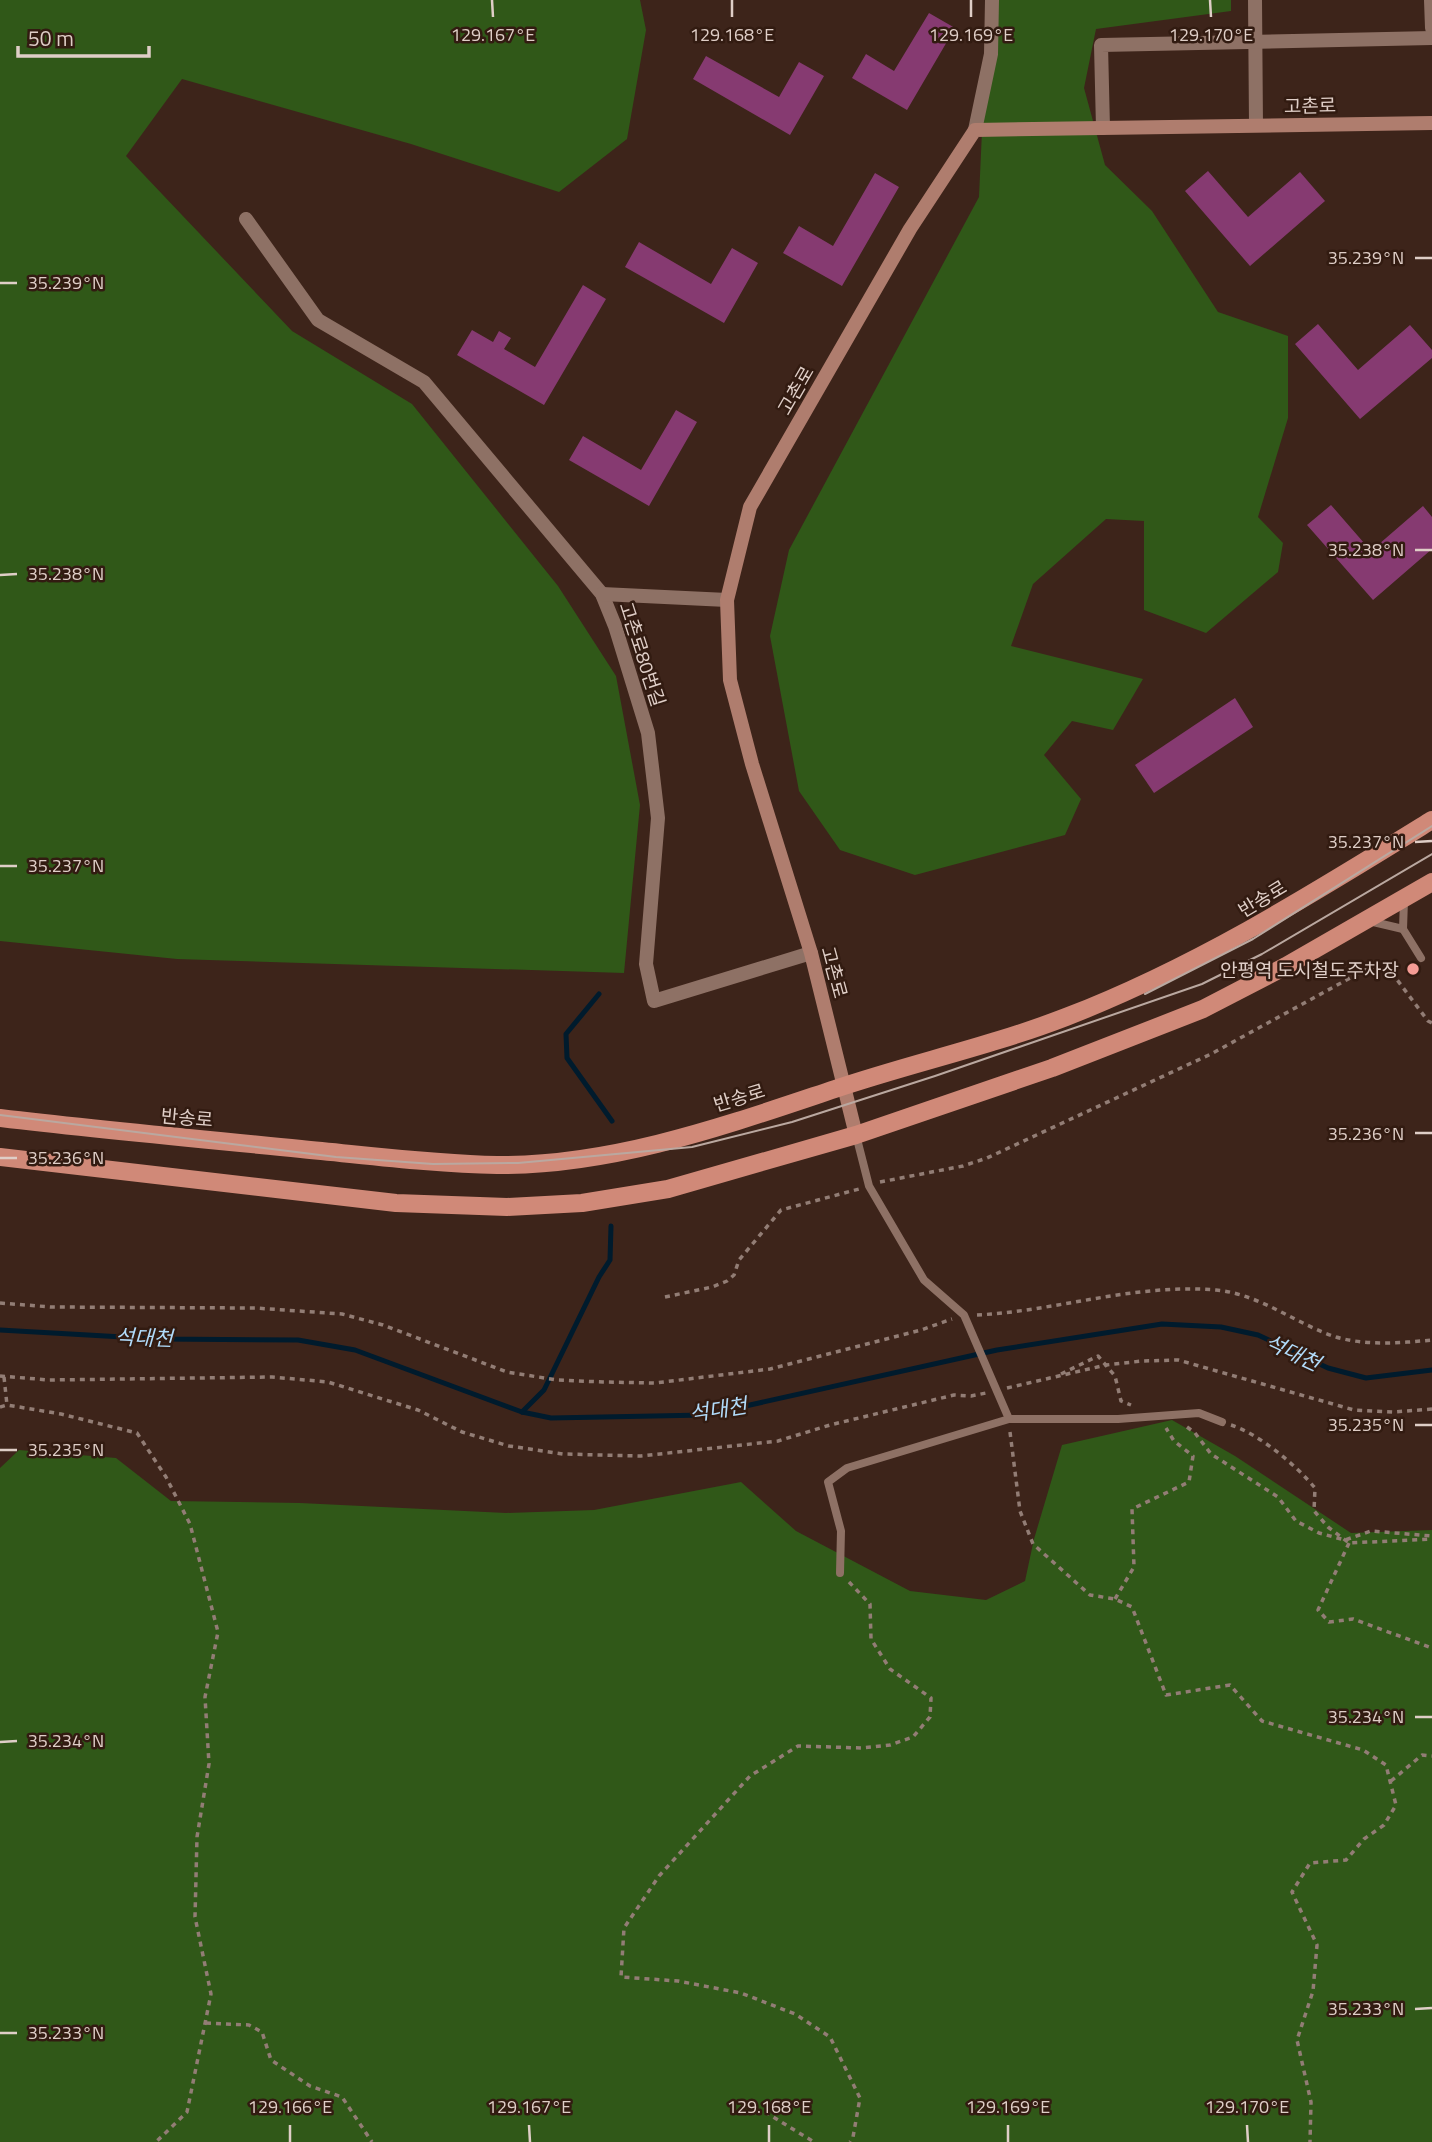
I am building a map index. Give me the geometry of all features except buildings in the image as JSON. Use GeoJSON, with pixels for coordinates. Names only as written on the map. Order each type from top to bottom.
{"type":"FeatureCollection","features":[{"type":"Feature","properties":{"kind":"main road","name":"반송로"},"geometry":{"type":"LineString","coordinates":[[0,1118],[346,1153],[498,1165],[608,1154],[723,1125],[1065,1018],[1235,939],[1432,820]]}},
{"type":"Feature","properties":{"kind":"main road"},"geometry":{"type":"LineString","coordinates":[[0,1157],[396,1203],[507,1207],[582,1203],[668,1189],[856,1135],[1052,1068],[1203,1009],[1286,967],[1432,882]]}},
{"type":"Feature","properties":{"kind":"street"},"geometry":{"type":"LineString","coordinates":[[975,130],[991,54],[992,0]]}},
{"type":"Feature","properties":{"kind":"street"},"geometry":{"type":"LineString","coordinates":[[1255,0],[1256,125]]}},
{"type":"Feature","properties":{"kind":"street"},"geometry":{"type":"LineString","coordinates":[[1431,0],[1432,28]]}},
{"type":"Feature","properties":{"kind":"street"},"geometry":{"type":"LineString","coordinates":[[1102,128],[1101,45],[1432,38]]}},
{"type":"Feature","properties":{"kind":"street","name":"고촌로"},"geometry":{"type":"LineString","coordinates":[[856,1135],[811,953],[752,764],[730,680],[727,600],[750,507],[910,229],[975,130],[1432,122]]}},
{"type":"Feature","properties":{"kind":"street","name":"고촌로80번길"},"geometry":{"type":"LineString","coordinates":[[246,219],[318,320],[424,382],[602,594],[615,626],[648,733],[658,818],[646,964],[654,1001],[811,953]]}},
{"type":"Feature","properties":{"kind":"street"},"geometry":{"type":"LineString","coordinates":[[602,594],[727,600]]}},
{"type":"Feature","properties":{"kind":"lane"},"geometry":{"type":"LineString","coordinates":[[1404,898],[1403,929],[1422,958]]}},
{"type":"Feature","properties":{"kind":"lane"},"geometry":{"type":"LineString","coordinates":[[1366,920],[1403,929]]}},
{"type":"Feature","properties":{"kind":"lane"},"geometry":{"type":"LineString","coordinates":[[856,1135],[869,1186],[924,1280],[964,1315],[1009,1419]]}},
{"type":"Feature","properties":{"kind":"lane"},"geometry":{"type":"LineString","coordinates":[[840,1573],[841,1531],[828,1482],[847,1468],[1009,1419],[1118,1419],[1199,1413],[1222,1422]]}},
{"type":"Feature","properties":{"kind":"path"},"geometry":{"type":"LineString","coordinates":[[665,1297],[727,1281],[734,1275],[739,1260],[780,1210],[893,1178],[963,1166],[987,1157],[1211,1054],[1372,965],[1395,977],[1432,1023]]}},
{"type":"Feature","properties":{"kind":"path"},"geometry":{"type":"LineString","coordinates":[[0,1303],[51,1307],[254,1308],[342,1314],[383,1325],[507,1372],[557,1380],[654,1383],[770,1369],[909,1334],[964,1315],[998,1314],[1096,1297],[1189,1288],[1221,1291],[1247,1298],[1335,1336],[1356,1341],[1383,1343],[1432,1340]]}},
{"type":"Feature","properties":{"kind":"path"},"geometry":{"type":"LineString","coordinates":[[997,1388],[1048,1380],[1098,1356],[1115,1376],[1121,1401],[1133,1405]]}},
{"type":"Feature","properties":{"kind":"path"},"geometry":{"type":"LineString","coordinates":[[7,1405],[2,1376],[50,1380],[272,1377],[328,1382],[418,1410],[461,1432],[509,1446],[563,1454],[641,1456],[778,1441],[830,1425],[954,1395],[971,1396],[1106,1365],[1142,1360],[1178,1360],[1354,1410],[1393,1412],[1432,1409]]}},
{"type":"Feature","properties":{"kind":"path"},"geometry":{"type":"LineString","coordinates":[[0,1407],[7,1405],[61,1414],[137,1433],[166,1477],[190,1524],[218,1632],[205,1697],[209,1764],[197,1837],[195,1917],[211,1994],[187,2112],[156,2142]]}},
{"type":"Feature","properties":{"kind":"path"},"geometry":{"type":"LineString","coordinates":[[1115,1599],[1134,1567],[1132,1510],[1189,1482],[1193,1456],[1174,1441],[1158,1416]]}},
{"type":"Feature","properties":{"kind":"path"},"geometry":{"type":"LineString","coordinates":[[1009,1419],[1020,1511],[1033,1544],[1090,1595],[1115,1599],[1132,1608],[1166,1695],[1230,1685],[1262,1721],[1363,1750],[1386,1765],[1396,1805],[1384,1825],[1364,1839],[1346,1860],[1310,1863],[1292,1892],[1317,1945],[1313,1991],[1297,2040],[1311,2102],[1310,2142]]}},
{"type":"Feature","properties":{"kind":"path"},"geometry":{"type":"LineString","coordinates":[[1179,1422],[1195,1433],[1211,1454],[1278,1497],[1296,1521],[1319,1533],[1347,1542],[1432,1538]]}},
{"type":"Feature","properties":{"kind":"path"},"geometry":{"type":"LineString","coordinates":[[1222,1422],[1243,1429],[1301,1470],[1315,1488],[1314,1511],[1347,1542]]}},
{"type":"Feature","properties":{"kind":"path"},"geometry":{"type":"LineString","coordinates":[[1432,1538],[1371,1531],[1347,1542],[1318,1610],[1329,1622],[1353,1619],[1432,1648]]}},
{"type":"Feature","properties":{"kind":"path"},"geometry":{"type":"LineString","coordinates":[[840,1573],[870,1604],[871,1639],[890,1669],[930,1698],[930,1717],[913,1737],[890,1745],[862,1748],[798,1746],[750,1776],[659,1876],[624,1928],[621,1977],[678,1981],[741,1993],[795,2014],[830,2037],[860,2098],[850,2142]]}},
{"type":"Feature","properties":{"kind":"path"},"geometry":{"type":"LineString","coordinates":[[1390,1782],[1422,1755],[1432,1756]]}},
{"type":"Feature","properties":{"kind":"path"},"geometry":{"type":"LineString","coordinates":[[206,2022],[249,2025],[262,2032],[271,2060],[310,2086],[342,2097],[372,2142]]}},
{"type":"Feature","properties":{"kind":"path"},"geometry":{"type":"LineString","coordinates":[[765,2112],[814,2142]]}},
{"type":"Feature","properties":{"kind":"green space"},"geometry":{"type":"Polygon","coordinates":[[[0,0],[640,0],[646,30],[627,139],[559,192],[411,144],[182,79],[126,156],[292,331],[412,404],[558,586],[616,676],[640,805],[624,973],[177,959],[0,941],[0,0]]]}},
{"type":"Feature","properties":{"kind":"green space"},"geometry":{"type":"Polygon","coordinates":[[[988,0],[1231,0],[1231,11],[1096,29],[1084,88],[1105,165],[1152,211],[1218,312],[1288,336],[1288,418],[1258,517],[1283,543],[1278,572],[1206,633],[1144,610],[1144,521],[1106,519],[1033,584],[1011,646],[1143,679],[1113,730],[1072,721],[1044,755],[1081,799],[1065,835],[915,875],[840,850],[799,791],[770,636],[789,550],[979,197],[988,0]]]}},
{"type":"Feature","properties":{"kind":"green space"},"geometry":{"type":"Polygon","coordinates":[[[1172,1420],[1235,1456],[1351,1533],[1432,1530],[1432,2142],[0,2142],[0,1468],[19,1450],[116,1458],[171,1501],[300,1503],[506,1513],[594,1510],[741,1482],[796,1531],[910,1591],[986,1600],[1025,1581],[1034,1539],[1062,1445],[1172,1420]]]}},
{"type":"Feature","properties":{"kind":"waterway"},"geometry":{"type":"LineString","coordinates":[[599,994],[566,1034],[567,1058],[612,1121]]}},
{"type":"Feature","properties":{"kind":"waterway"},"geometry":{"type":"LineString","coordinates":[[522,1412],[544,1390],[599,1277],[610,1260],[611,1226]]}},
{"type":"Feature","properties":{"kind":"waterway","name":"석대천"},"geometry":{"type":"LineString","coordinates":[[0,1330],[158,1339],[298,1340],[355,1350],[522,1412],[551,1418],[705,1415],[997,1350],[1162,1324],[1221,1327],[1258,1335],[1328,1368],[1366,1378],[1432,1370]]}},
{"type":"Feature","properties":{"kind":"tram line"},"geometry":{"type":"LineString","coordinates":[[1145,994],[1253,939],[1432,826]]}},
{"type":"Feature","properties":{"kind":"tram line"},"geometry":{"type":"LineString","coordinates":[[0,1115],[336,1157],[433,1164],[518,1163],[692,1147],[792,1122],[1202,984],[1262,954],[1432,854]]}},
{"type":"Feature","properties":{"kind":"place","name":"안평역 도시철도주차장"},"geometry":{"type":"Point","coordinates":[1413,969]}}]}
